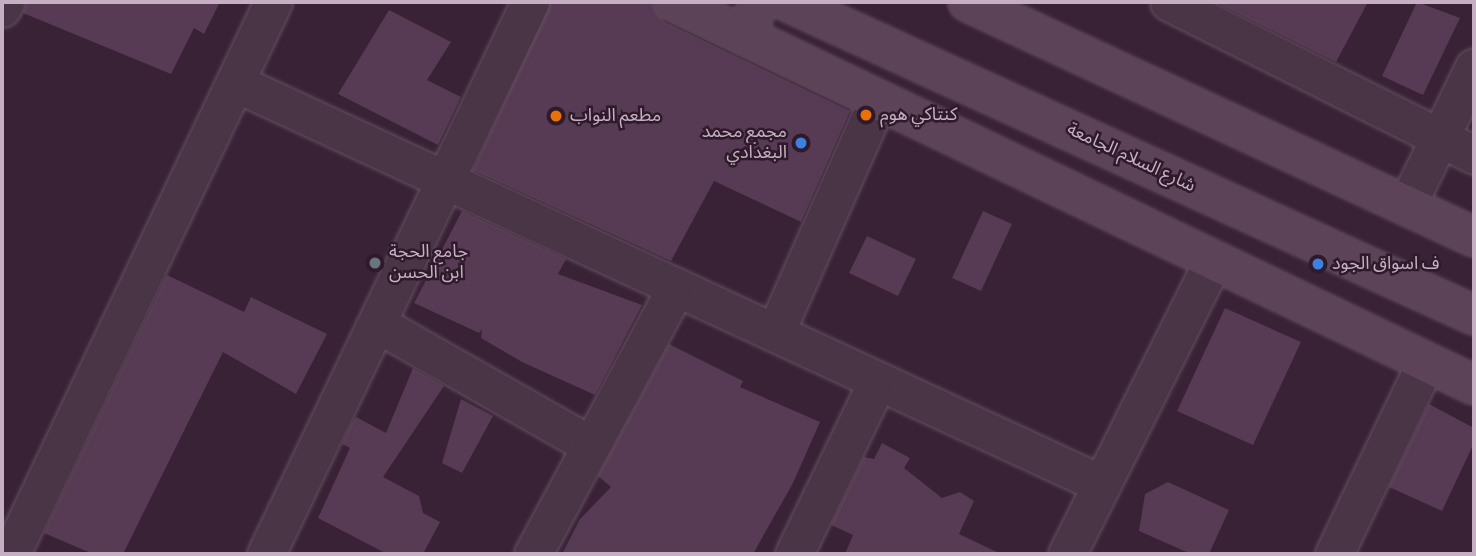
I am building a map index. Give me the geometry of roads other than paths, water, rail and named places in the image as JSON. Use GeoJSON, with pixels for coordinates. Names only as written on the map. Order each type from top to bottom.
{"type":"FeatureCollection","features":[{"type":"Feature","properties":{"kind":"main road"},"geometry":{"type":"LineString","coordinates":[[674,2],[1474,386]]}},
{"type":"Feature","properties":{"kind":"main road"},"geometry":{"type":"LineString","coordinates":[[744,36],[760,2]]}},
{"type":"Feature","properties":{"kind":"main road","name":"شارع السلام الجامعة"},"geometry":{"type":"LineString","coordinates":[[788,2],[1474,315]]}},
{"type":"Feature","properties":{"kind":"main road"},"geometry":{"type":"LineString","coordinates":[[968,2],[1474,237]]}},
{"type":"Feature","properties":{"kind":"street"},"geometry":{"type":"LineString","coordinates":[[2,8],[5,2]]}},
{"type":"Feature","properties":{"kind":"street"},"geometry":{"type":"LineString","coordinates":[[16,546],[273,2]]}},
{"type":"Feature","properties":{"kind":"street"},"geometry":{"type":"LineString","coordinates":[[266,554],[530,2]]}},
{"type":"Feature","properties":{"kind":"street"},"geometry":{"type":"LineString","coordinates":[[1169,2],[1474,155]]}},
{"type":"Feature","properties":{"kind":"street"},"geometry":{"type":"LineString","coordinates":[[1407,205],[1474,67]]}},
{"type":"Feature","properties":{"kind":"street"},"geometry":{"type":"LineString","coordinates":[[236,83],[877,383],[1101,484]]}},
{"type":"Feature","properties":{"kind":"street"},"geometry":{"type":"LineString","coordinates":[[775,333],[878,100]]}},
{"type":"Feature","properties":{"kind":"street"},"geometry":{"type":"LineString","coordinates":[[1067,554],[1101,484],[1166,364],[1212,262]]}},
{"type":"Feature","properties":{"kind":"street"},"geometry":{"type":"LineString","coordinates":[[533,554],[588,444],[676,287]]}},
{"type":"Feature","properties":{"kind":"street"},"geometry":{"type":"LineString","coordinates":[[378,324],[588,444]]}},
{"type":"Feature","properties":{"kind":"street"},"geometry":{"type":"LineString","coordinates":[[1335,554],[1425,364]]}},
{"type":"Feature","properties":{"kind":"street"},"geometry":{"type":"LineString","coordinates":[[794,554],[877,383]]}},
{"type":"Feature","properties":{"kind":"place","name":"كنتاكي هوم"},"geometry":{"type":"Point","coordinates":[866,115]}},
{"type":"Feature","properties":{"kind":"place","name":"مطعم النواب"},"geometry":{"type":"Point","coordinates":[556,116]}},
{"type":"Feature","properties":{"kind":"place","name":"مجمع محمد البغدادي"},"geometry":{"type":"Point","coordinates":[801,143]}},
{"type":"Feature","properties":{"kind":"place","name":"جامع الحجة ابن الحسن"},"geometry":{"type":"Point","coordinates":[375,263]}},
{"type":"Feature","properties":{"kind":"place","name":"ف اسواق الجود"},"geometry":{"type":"Point","coordinates":[1318,264]}}]}
